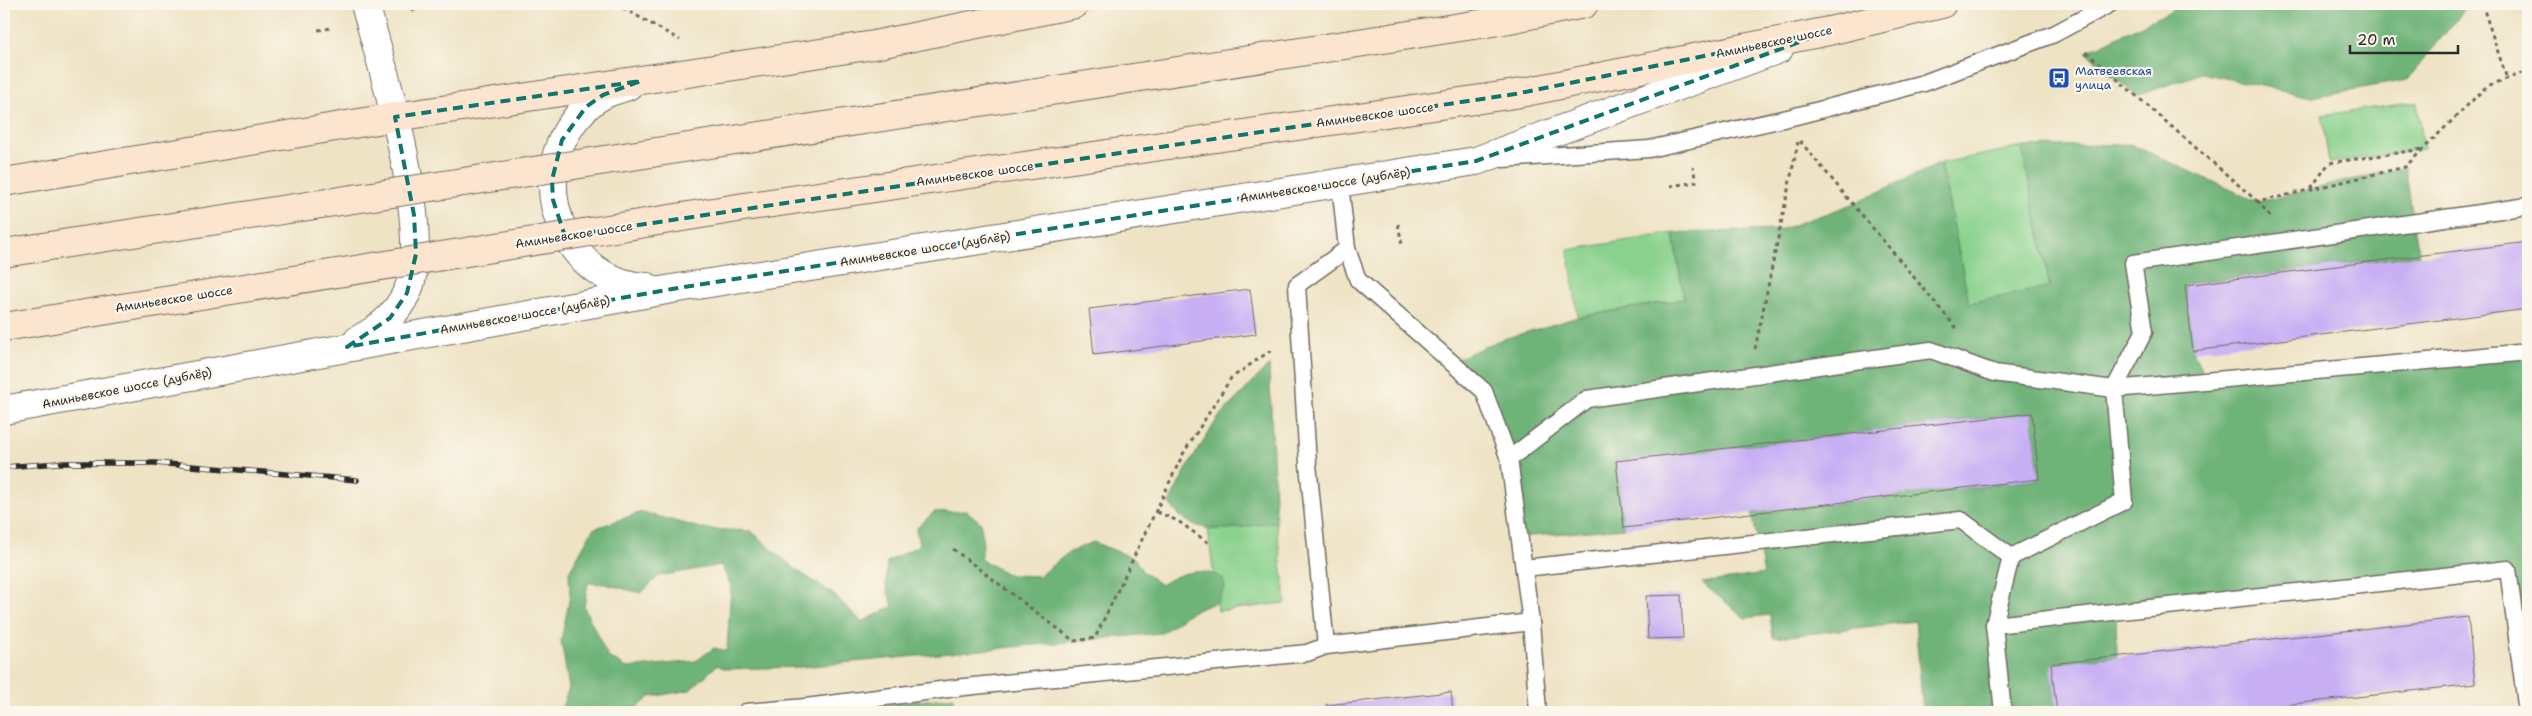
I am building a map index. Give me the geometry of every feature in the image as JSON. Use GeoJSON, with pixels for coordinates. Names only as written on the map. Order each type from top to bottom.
{"type":"FeatureCollection","features":[{"type":"Feature","properties":{"kind":"main road"},"geometry":{"type":"LineString","coordinates":[[4,182],[395,117],[874,46],[1075,4]]}},
{"type":"Feature","properties":{"kind":"main road"},"geometry":{"type":"LineString","coordinates":[[4,253],[1096,85],[1499,21],[1584,4]]}},
{"type":"Feature","properties":{"kind":"main road","name":"Аминьевское шоссе"},"geometry":{"type":"LineString","coordinates":[[4,327],[744,207],[1515,94],[1830,31],[1942,4]]}},
{"type":"Feature","properties":{"kind":"street"},"geometry":{"type":"LineString","coordinates":[[347,347],[390,318],[407,293],[416,254],[414,215],[395,117],[365,4]]}},
{"type":"Feature","properties":{"kind":"street","name":"Аминьевское шоссе (дублёр)"},"geometry":{"type":"LineString","coordinates":[[4,410],[672,289],[1476,161],[1830,31]]}},
{"type":"Feature","properties":{"kind":"street"},"geometry":{"type":"LineString","coordinates":[[641,81],[603,95],[586,107],[572,122],[555,159],[552,180],[553,200],[566,239],[579,256],[594,269],[631,287],[672,289]]}},
{"type":"Feature","properties":{"kind":"lane"},"geometry":{"type":"LineString","coordinates":[[1476,161],[1649,149],[1792,118],[1924,82],[2054,34],[2110,4]]}},
{"type":"Feature","properties":{"kind":"lane"},"geometry":{"type":"LineString","coordinates":[[1340,183],[1347,250],[1358,280],[1484,391],[1509,459],[1531,622],[1538,712]]}},
{"type":"Feature","properties":{"kind":"lane"},"geometry":{"type":"LineString","coordinates":[[2003,712],[1994,625],[2012,557],[2124,501],[2114,389],[2144,332],[2133,264],[2528,206]]}},
{"type":"Feature","properties":{"kind":"lane"},"geometry":{"type":"LineString","coordinates":[[1326,646],[1308,464],[1296,285],[1347,250]]}},
{"type":"Feature","properties":{"kind":"lane"},"geometry":{"type":"LineString","coordinates":[[1509,459],[1588,399],[1931,350],[1994,373],[2114,389],[2528,352]]}},
{"type":"Feature","properties":{"kind":"lane"},"geometry":{"type":"LineString","coordinates":[[1524,568],[1961,520],[2012,557]]}},
{"type":"Feature","properties":{"kind":"lane"},"geometry":{"type":"LineString","coordinates":[[1994,625],[2508,569],[2527,712]]}},
{"type":"Feature","properties":{"kind":"lane"},"geometry":{"type":"LineString","coordinates":[[746,712],[807,709],[964,687],[1307,653],[1326,646],[1531,622]]}},
{"type":"Feature","properties":{"kind":"path"},"geometry":{"type":"LineString","coordinates":[[616,4],[685,43]]}},
{"type":"Feature","properties":{"kind":"path"},"geometry":{"type":"LineString","coordinates":[[2482,4],[2507,79]]}},
{"type":"Feature","properties":{"kind":"path"},"geometry":{"type":"LineString","coordinates":[[412,10],[421,9]]}},
{"type":"Feature","properties":{"kind":"path"},"geometry":{"type":"LineString","coordinates":[[318,30],[332,28]]}},
{"type":"Feature","properties":{"kind":"path"},"geometry":{"type":"LineString","coordinates":[[2086,52],[2258,202],[2289,241]]}},
{"type":"Feature","properties":{"kind":"path"},"geometry":{"type":"LineString","coordinates":[[2258,202],[2405,167],[2487,86],[2528,71]]}},
{"type":"Feature","properties":{"kind":"path"},"geometry":{"type":"LineString","coordinates":[[1749,376],[1798,139],[1962,334]]}},
{"type":"Feature","properties":{"kind":"path"},"geometry":{"type":"LineString","coordinates":[[2311,189],[2329,162],[2424,149]]}},
{"type":"Feature","properties":{"kind":"path"},"geometry":{"type":"LineString","coordinates":[[1670,186],[1696,182],[1692,163]]}},
{"type":"Feature","properties":{"kind":"path"},"geometry":{"type":"LineString","coordinates":[[1398,224],[1402,245]]}},
{"type":"Feature","properties":{"kind":"path"},"geometry":{"type":"LineString","coordinates":[[954,549],[1074,641],[1094,638],[1157,512],[1183,454],[1231,378],[1275,348],[1300,340]]}},
{"type":"Feature","properties":{"kind":"path"},"geometry":{"type":"LineString","coordinates":[[1157,512],[1178,521],[1210,544]]}},
{"type":"Feature","properties":{"kind":"highlighted area"},"geometry":{"type":"Polygon","coordinates":[[[1829,31],[1476,161],[672,289],[347,347],[390,318],[407,293],[416,254],[414,215],[395,117],[641,81],[603,95],[586,107],[562,140],[552,180],[553,200],[565,236],[1515,94],[1829,31]]]}},
{"type":"Feature","properties":{"kind":"green space"},"geometry":{"type":"Polygon","coordinates":[[[2185,4],[2469,4],[2407,80],[2312,97],[2202,73],[2136,96],[2086,52],[2185,4]]]}},
{"type":"Feature","properties":{"kind":"green space"},"geometry":{"type":"Polygon","coordinates":[[[2417,102],[2424,149],[2329,163],[2322,115],[2417,102]]]}},
{"type":"Feature","properties":{"kind":"green space"},"geometry":{"type":"Polygon","coordinates":[[[2130,144],[2258,202],[2405,167],[2419,255],[2185,284],[2193,351],[2206,381],[2528,352],[2528,610],[2513,612],[2508,569],[2116,612],[2117,656],[2051,664],[2057,712],[1923,712],[1915,621],[1773,638],[1770,615],[1745,618],[1702,583],[1764,574],[1752,513],[2039,479],[2032,413],[1616,461],[1624,528],[1520,537],[1509,459],[1484,391],[1450,362],[1500,340],[1578,317],[1684,299],[1673,233],[1779,230],[1853,204],[1941,163],[1969,303],[2050,287],[2022,147],[2130,144]]]}},
{"type":"Feature","properties":{"kind":"green space"},"geometry":{"type":"Polygon","coordinates":[[[2022,147],[2050,288],[1969,304],[1941,163],[2022,147]]]}},
{"type":"Feature","properties":{"kind":"green space"},"geometry":{"type":"Polygon","coordinates":[[[1673,233],[1684,299],[1578,317],[1568,250],[1673,233]]]}},
{"type":"Feature","properties":{"kind":"green space"},"geometry":{"type":"Polygon","coordinates":[[[1269,365],[1276,522],[1217,529],[1191,523],[1179,515],[1169,503],[1188,466],[1218,418],[1269,365]]]}},
{"type":"Feature","properties":{"kind":"green space"},"geometry":{"type":"Polygon","coordinates":[[[967,511],[981,523],[983,546],[980,559],[1009,575],[1039,576],[1068,553],[1093,542],[1134,558],[1142,571],[1161,585],[1183,574],[1199,572],[1215,575],[1223,579],[1225,587],[1217,602],[1191,612],[1162,633],[801,667],[726,669],[717,665],[690,690],[650,697],[632,712],[560,712],[569,688],[561,641],[570,596],[569,572],[593,529],[642,512],[704,529],[751,531],[795,569],[832,593],[862,622],[893,606],[886,586],[887,562],[919,545],[916,529],[934,512],[967,511]],[[721,565],[659,576],[641,593],[605,584],[588,583],[584,607],[608,657],[627,668],[696,661],[714,648],[727,651],[731,586],[721,565]]]}},
{"type":"Feature","properties":{"kind":"green space"},"geometry":{"type":"Polygon","coordinates":[[[1276,522],[1286,603],[1218,611],[1208,530],[1276,522]]]}},
{"type":"Feature","properties":{"kind":"green space"},"geometry":{"type":"Polygon","coordinates":[[[954,697],[956,712],[823,711],[954,697]]]}},
{"type":"Feature","properties":{"kind":"building"},"geometry":{"type":"Polygon","coordinates":[[[2528,242],[2528,309],[2193,351],[2185,285],[2528,242]]]}},
{"type":"Feature","properties":{"kind":"building"},"geometry":{"type":"Polygon","coordinates":[[[1250,289],[1256,334],[1094,355],[1089,309],[1250,289]]]}},
{"type":"Feature","properties":{"kind":"building"},"geometry":{"type":"Polygon","coordinates":[[[2032,413],[2039,479],[1624,528],[1616,461],[2032,413]]]}},
{"type":"Feature","properties":{"kind":"building"},"geometry":{"type":"Polygon","coordinates":[[[1681,595],[1683,638],[1648,639],[1646,596],[1681,595]]]}},
{"type":"Feature","properties":{"kind":"building"},"geometry":{"type":"Polygon","coordinates":[[[2468,617],[2475,684],[2220,712],[2057,712],[2051,664],[2468,617]]]}},
{"type":"Feature","properties":{"kind":"building"},"geometry":{"type":"Polygon","coordinates":[[[1451,692],[1453,712],[1326,712],[1326,705],[1451,692]]]}},
{"type":"Feature","properties":{"kind":"railway"},"geometry":{"type":"LineString","coordinates":[[4,467],[59,463],[155,463],[357,480]]}},
{"type":"Feature","properties":{"kind":"place","name":"Матвеевская улица"},"geometry":{"type":"Point","coordinates":[2059,78]}}]}
